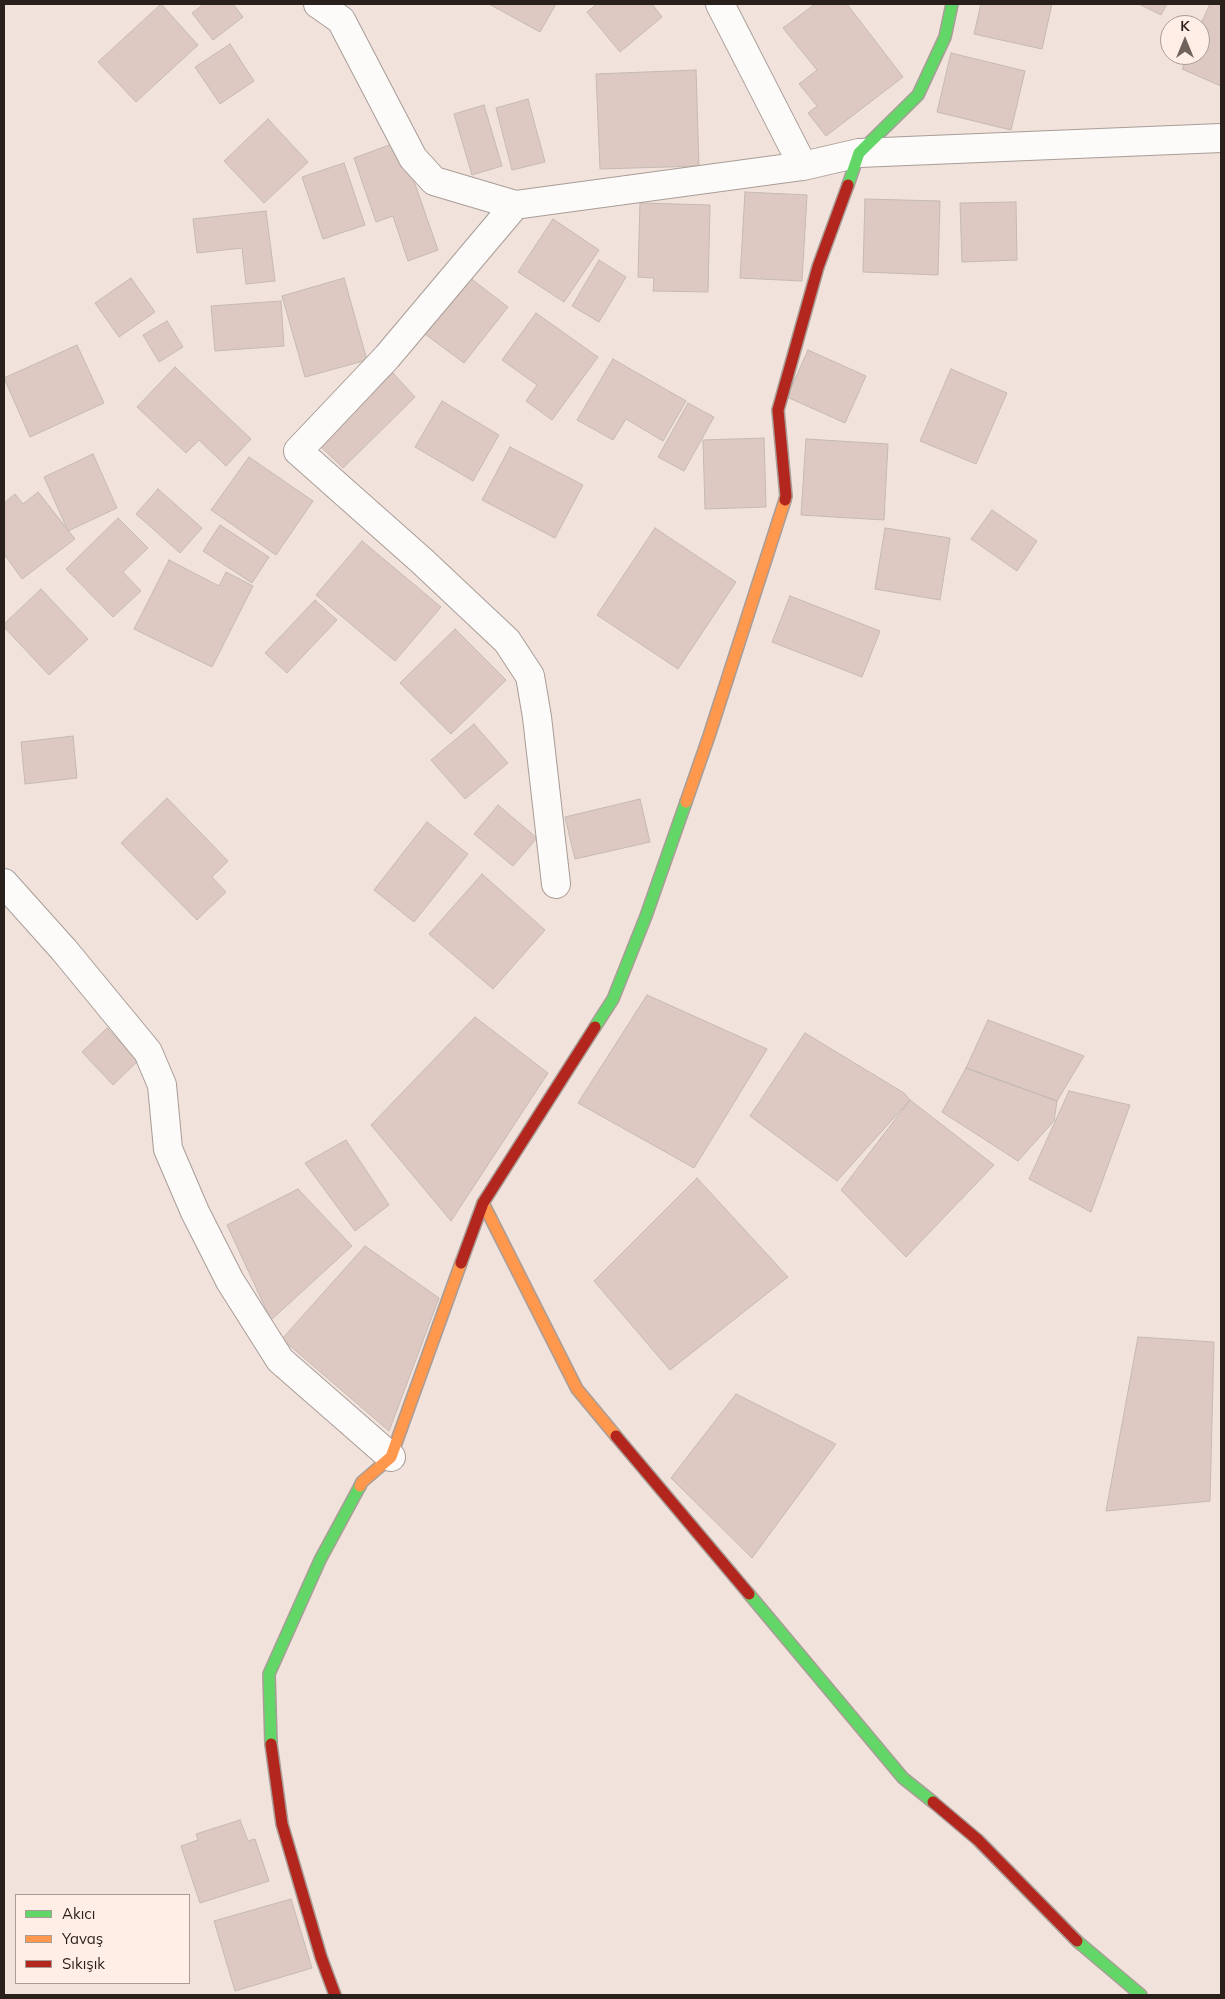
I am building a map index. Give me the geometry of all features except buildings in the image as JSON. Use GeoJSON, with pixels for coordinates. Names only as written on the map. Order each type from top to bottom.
{"type":"FeatureCollection","features":[{"type":"Feature","properties":{"kind":"street"},"geometry":{"type":"LineString","coordinates":[[318,4],[341,20],[412,158],[434,181],[515,204],[803,166],[860,153],[1221,138]]}},
{"type":"Feature","properties":{"kind":"street"},"geometry":{"type":"LineString","coordinates":[[720,4],[803,166]]}},
{"type":"Feature","properties":{"kind":"street"},"geometry":{"type":"LineString","coordinates":[[335,1995],[321,1957],[282,1824],[271,1746],[269,1674],[320,1560],[362,1482],[391,1457],[483,1203],[613,999],[646,916],[712,727],[786,496],[778,410],[818,267],[860,153],[918,94],[945,37],[952,4]]}},
{"type":"Feature","properties":{"kind":"street"},"geometry":{"type":"LineString","coordinates":[[515,204],[387,357],[298,451],[428,567],[507,641],[530,676],[537,717],[556,884]]}},
{"type":"Feature","properties":{"kind":"street"},"geometry":{"type":"LineString","coordinates":[[4,883],[64,950],[148,1052],[162,1085],[168,1149],[195,1212],[230,1281],[280,1360],[391,1457]]}},
{"type":"Feature","properties":{"kind":"street"},"geometry":{"type":"LineString","coordinates":[[483,1203],[577,1390],[903,1778],[978,1840],[1084,1948],[1141,1995]]}},
{"type":"Feature","properties":{"kind":"traffic: fast"},"geometry":{"type":"LineString","coordinates":[[848,185],[859,153],[918,95],[945,37],[952,4]]}},
{"type":"Feature","properties":{"kind":"traffic: fast"},"geometry":{"type":"LineString","coordinates":[[595,1027],[613,999],[646,916],[686,802]]}},
{"type":"Feature","properties":{"kind":"traffic: fast"},"geometry":{"type":"LineString","coordinates":[[271,1744],[269,1674],[320,1560],[360,1486]]}},
{"type":"Feature","properties":{"kind":"traffic: fast"},"geometry":{"type":"LineString","coordinates":[[749,1594],[903,1778],[933,1802]]}},
{"type":"Feature","properties":{"kind":"traffic: fast"},"geometry":{"type":"LineString","coordinates":[[1077,1941],[1141,1995]]}},
{"type":"Feature","properties":{"kind":"traffic: slow"},"geometry":{"type":"LineString","coordinates":[[686,802],[785,500]]}},
{"type":"Feature","properties":{"kind":"traffic: slow"},"geometry":{"type":"LineString","coordinates":[[483,1203],[577,1389],[616,1436]]}},
{"type":"Feature","properties":{"kind":"traffic: slow"},"geometry":{"type":"LineString","coordinates":[[360,1486],[362,1482],[391,1457],[461,1263]]}},
{"type":"Feature","properties":{"kind":"traffic: jam"},"geometry":{"type":"LineString","coordinates":[[785,500],[778,410],[818,267],[848,185]]}},
{"type":"Feature","properties":{"kind":"traffic: jam"},"geometry":{"type":"LineString","coordinates":[[461,1263],[483,1203],[595,1027]]}},
{"type":"Feature","properties":{"kind":"traffic: jam"},"geometry":{"type":"LineString","coordinates":[[616,1436],[749,1594]]}},
{"type":"Feature","properties":{"kind":"traffic: jam"},"geometry":{"type":"LineString","coordinates":[[271,1744],[282,1824],[321,1957],[335,1995]]}},
{"type":"Feature","properties":{"kind":"traffic: jam"},"geometry":{"type":"LineString","coordinates":[[933,1802],[978,1840],[1077,1941]]}}]}
